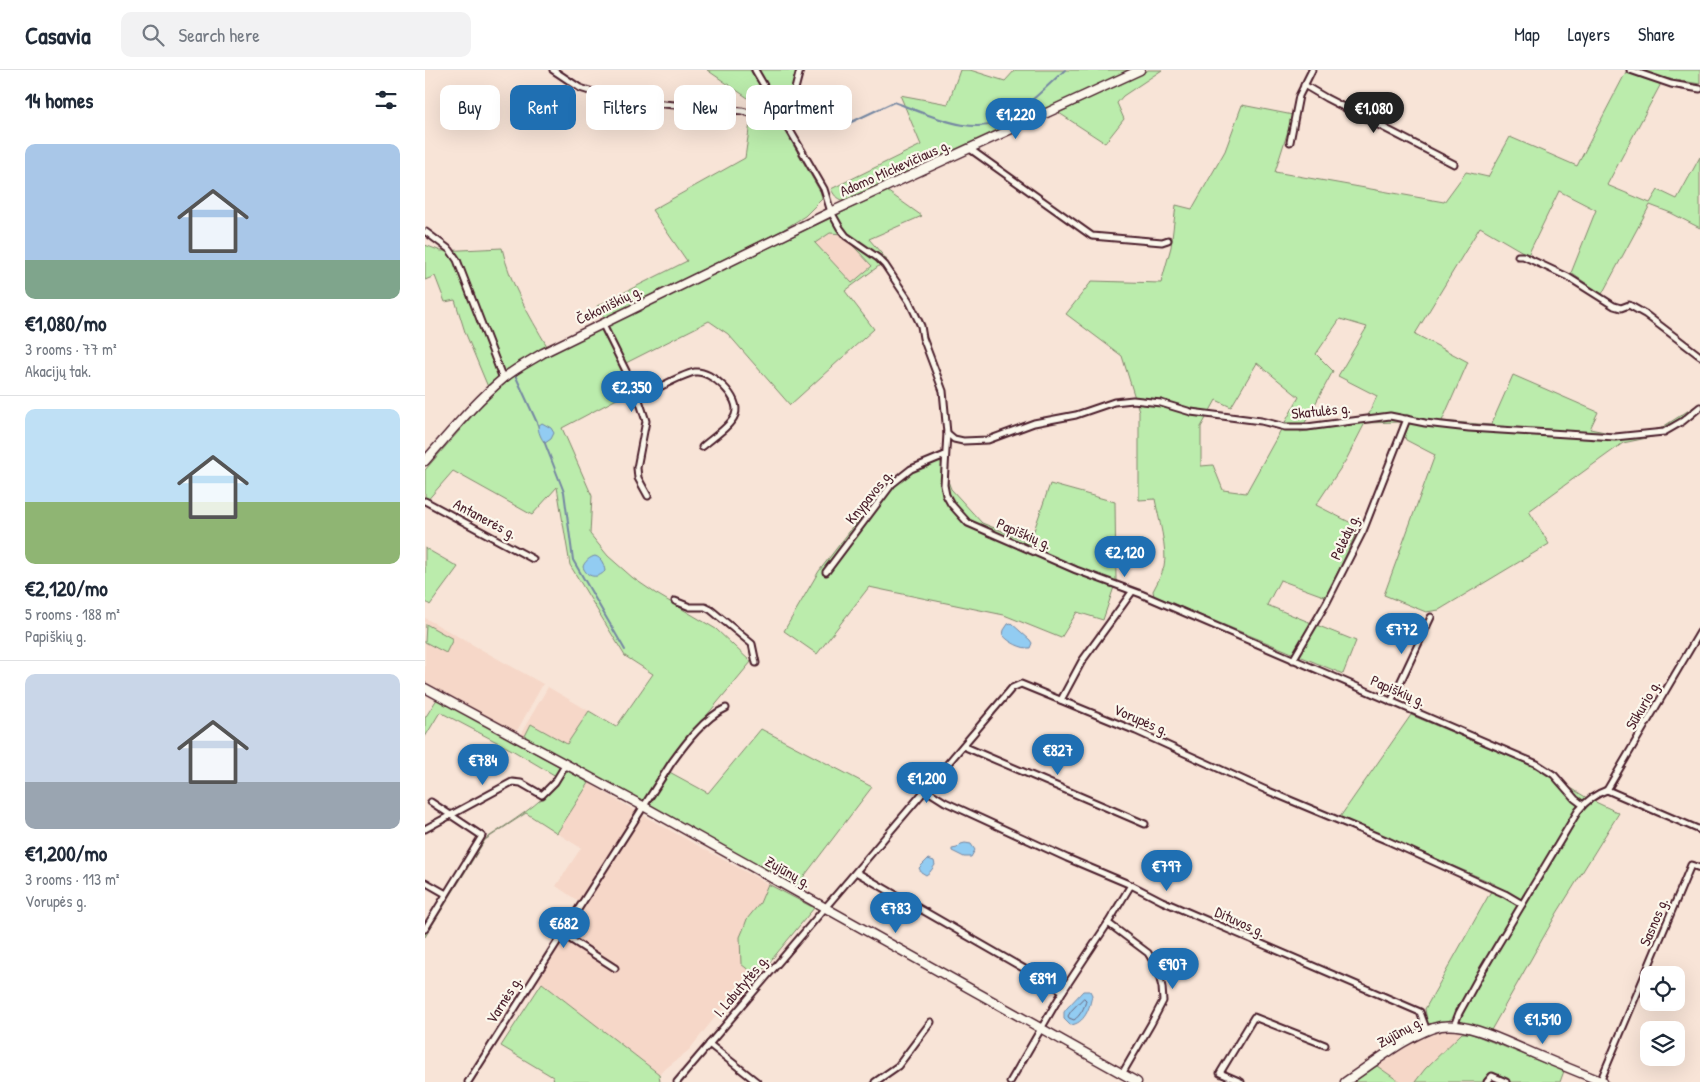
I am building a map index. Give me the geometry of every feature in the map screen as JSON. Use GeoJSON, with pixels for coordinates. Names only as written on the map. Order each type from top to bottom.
{"type":"FeatureCollection","features":[{"type":"Feature","properties":{"kind":"main road","name":"Adomo Mickevičiaus g."},"geometry":{"type":"LineString","coordinates":[[831,212],[1140,70]]}},
{"type":"Feature","properties":{"kind":"main road","name":"Čekoniškių g."},"geometry":{"type":"LineString","coordinates":[[425,460],[503,379],[543,353],[831,212]]}},
{"type":"Feature","properties":{"kind":"main road","name":"Zujūnų g."},"geometry":{"type":"LineString","coordinates":[[425,688],[643,806],[1137,1082]]}},
{"type":"Feature","properties":{"kind":"main road","name":"Zujūnų g."},"geometry":{"type":"LineString","coordinates":[[1345,1082],[1405,1042],[1427,1030],[1441,1026],[1455,1026],[1474,1030],[1601,1082]]}},
{"type":"Feature","properties":{"kind":"street"},"geometry":{"type":"LineString","coordinates":[[553,70],[580,88],[609,97],[630,101],[746,112]]}},
{"type":"Feature","properties":{"kind":"street","name":"Papiškių g."},"geometry":{"type":"LineString","coordinates":[[755,70],[764,85]]}},
{"type":"Feature","properties":{"kind":"street"},"geometry":{"type":"LineString","coordinates":[[796,85],[800,70]]}},
{"type":"Feature","properties":{"kind":"street"},"geometry":{"type":"LineString","coordinates":[[1290,142],[1299,96],[1312,70]]}},
{"type":"Feature","properties":{"kind":"street"},"geometry":{"type":"LineString","coordinates":[[1630,70],[1671,84],[1700,89]]}},
{"type":"Feature","properties":{"kind":"street"},"geometry":{"type":"LineString","coordinates":[[1304,85],[1454,164]]}},
{"type":"Feature","properties":{"kind":"street","name":"Papiškių g."},"geometry":{"type":"LineString","coordinates":[[789,130],[824,189],[831,212],[840,228],[846,236],[885,265],[909,301],[921,326],[923,338],[943,391],[947,433],[945,495],[968,523],[1537,764],[1554,775],[1583,806]]}},
{"type":"Feature","properties":{"kind":"street","name":"Adomo Mickevičiaus g."},"geometry":{"type":"LineString","coordinates":[[970,149],[1093,236],[1162,242],[1168,240]]}},
{"type":"Feature","properties":{"kind":"street"},"geometry":{"type":"LineString","coordinates":[[426,232],[450,250],[457,260],[503,379]]}},
{"type":"Feature","properties":{"kind":"street"},"geometry":{"type":"LineString","coordinates":[[1518,256],[1523,256],[1567,277],[1614,306],[1621,308],[1629,305],[1645,314],[1700,356]]}},
{"type":"Feature","properties":{"kind":"street"},"geometry":{"type":"LineString","coordinates":[[602,323],[636,391],[646,421],[637,468],[638,478],[648,496]]}},
{"type":"Feature","properties":{"kind":"street"},"geometry":{"type":"LineString","coordinates":[[638,398],[692,372],[707,374],[717,381],[734,399],[736,405],[735,415],[729,424],[702,447]]}},
{"type":"Feature","properties":{"kind":"street","name":"Skatulės g."},"geometry":{"type":"LineString","coordinates":[[947,433],[954,439],[963,441],[988,440],[1034,423],[1076,415],[1114,402],[1133,400],[1161,403],[1191,412],[1255,420],[1285,427],[1307,427],[1390,416],[1425,423],[1469,428],[1615,438],[1664,432],[1683,421],[1700,407]]}},
{"type":"Feature","properties":{"kind":"street","name":"Pelėdų g."},"geometry":{"type":"LineString","coordinates":[[1293,660],[1327,602],[1363,530],[1407,419]]}},
{"type":"Feature","properties":{"kind":"street","name":"Knypavos g."},"geometry":{"type":"LineString","coordinates":[[825,572],[892,484],[911,469],[945,455]]}},
{"type":"Feature","properties":{"kind":"street","name":"Antanerės g."},"geometry":{"type":"LineString","coordinates":[[425,501],[533,559]]}},
{"type":"Feature","properties":{"kind":"street"},"geometry":{"type":"LineString","coordinates":[[1061,700],[1083,661],[1133,592]]}},
{"type":"Feature","properties":{"kind":"street"},"geometry":{"type":"LineString","coordinates":[[675,601],[690,607],[705,607],[711,610],[752,644],[756,663]]}},
{"type":"Feature","properties":{"kind":"street"},"geometry":{"type":"LineString","coordinates":[[1391,702],[1431,617]]}},
{"type":"Feature","properties":{"kind":"street","name":"Sūkurio g."},"geometry":{"type":"LineString","coordinates":[[1607,790],[1700,632]]}},
{"type":"Feature","properties":{"kind":"street","name":"Vorupės g."},"geometry":{"type":"LineString","coordinates":[[825,908],[1015,686],[1021,684],[1136,731],[1266,790],[1388,841],[1505,894],[1521,904]]}},
{"type":"Feature","properties":{"kind":"street"},"geometry":{"type":"LineString","coordinates":[[643,806],[685,744],[726,708]]}},
{"type":"Feature","properties":{"kind":"street"},"geometry":{"type":"LineString","coordinates":[[963,746],[1145,824]]}},
{"type":"Feature","properties":{"kind":"street"},"geometry":{"type":"LineString","coordinates":[[425,829],[513,782],[521,783],[542,795],[555,782],[566,764]]}},
{"type":"Feature","properties":{"kind":"street","name":"Dituvos g."},"geometry":{"type":"LineString","coordinates":[[926,790],[961,809],[1162,900],[1420,1012],[1427,1030]]}},
{"type":"Feature","properties":{"kind":"street"},"geometry":{"type":"LineString","coordinates":[[1455,1026],[1459,1013],[1521,904],[1583,806],[1599,793],[1607,790],[1700,830]]}},
{"type":"Feature","properties":{"kind":"street"},"geometry":{"type":"LineString","coordinates":[[425,929],[482,836],[431,802]]}},
{"type":"Feature","properties":{"kind":"street","name":"Varnės g."},"geometry":{"type":"LineString","coordinates":[[468,1082],[643,806]]}},
{"type":"Feature","properties":{"kind":"street","name":"Sasnos g."},"geometry":{"type":"LineString","coordinates":[[1601,1082],[1691,865],[1700,868]]}},
{"type":"Feature","properties":{"kind":"street"},"geometry":{"type":"LineString","coordinates":[[856,872],[1063,990]]}},
{"type":"Feature","properties":{"kind":"street"},"geometry":{"type":"LineString","coordinates":[[425,882],[446,894]]}},
{"type":"Feature","properties":{"kind":"street"},"geometry":{"type":"LineString","coordinates":[[1010,1082],[1063,990],[1131,885]]}},
{"type":"Feature","properties":{"kind":"street","name":"I. Labutytės g."},"geometry":{"type":"LineString","coordinates":[[677,1082],[825,908]]}},
{"type":"Feature","properties":{"kind":"street"},"geometry":{"type":"LineString","coordinates":[[1108,923],[1149,953],[1157,968],[1163,986],[1163,1001],[1122,1074]]}},
{"type":"Feature","properties":{"kind":"street"},"geometry":{"type":"LineString","coordinates":[[562,934],[615,968]]}},
{"type":"Feature","properties":{"kind":"street"},"geometry":{"type":"LineString","coordinates":[[1241,1082],[1220,1073],[1254,1017],[1325,1045]]}},
{"type":"Feature","properties":{"kind":"street"},"geometry":{"type":"LineString","coordinates":[[875,1082],[898,1066],[931,1022]]}},
{"type":"Feature","properties":{"kind":"street"},"geometry":{"type":"LineString","coordinates":[[709,1044],[757,1082]]}},
{"type":"Feature","properties":{"kind":"street"},"geometry":{"type":"LineString","coordinates":[[1487,1082],[1492,1076],[1506,1082]]}},
{"type":"Feature","properties":{"kind":"shaded area"},"geometry":{"type":"Polygon","coordinates":[[[830,233],[842,234],[872,266],[852,283],[815,243],[830,233]]]}},
{"type":"Feature","properties":{"kind":"shaded area"},"geometry":{"type":"Polygon","coordinates":[[[425,618],[543,684],[518,729],[514,732],[509,731],[450,696],[425,686],[425,618]]]}},
{"type":"Feature","properties":{"kind":"shaded area"},"geometry":{"type":"Polygon","coordinates":[[[548,687],[589,711],[567,744],[531,724],[524,738],[522,735],[523,730],[548,687]]]}},
{"type":"Feature","properties":{"kind":"shaded area"},"geometry":{"type":"Polygon","coordinates":[[[589,783],[644,816],[768,884],[760,903],[747,919],[741,964],[751,972],[689,1050],[659,1074],[542,983],[531,977],[578,901],[556,886],[581,848],[557,833],[589,783]]]}},
{"type":"Feature","properties":{"kind":"shaded area"},"geometry":{"type":"Polygon","coordinates":[[[1460,1030],[1462,1033],[1425,1069],[1415,1082],[1400,1082],[1377,1066],[1414,1042],[1439,1032],[1460,1030]]]}},
{"type":"Feature","properties":{"kind":"green space"},"geometry":{"type":"Polygon","coordinates":[[[707,70],[750,70],[759,85],[746,85],[746,97],[736,90],[736,85],[729,85],[707,70]]]}},
{"type":"Feature","properties":{"kind":"green space"},"geometry":{"type":"Polygon","coordinates":[[[759,70],[797,70],[794,85],[768,85],[759,70]]]}},
{"type":"Feature","properties":{"kind":"green space"},"geometry":{"type":"Polygon","coordinates":[[[960,70],[970,70],[1005,81],[1015,70],[1133,70],[846,201],[837,198],[831,189],[921,145],[900,95],[948,104],[960,70]]]}},
{"type":"Feature","properties":{"kind":"green space"},"geometry":{"type":"Polygon","coordinates":[[[1148,70],[1162,70],[1123,96],[1117,103],[1124,119],[1105,143],[1059,113],[1148,70]]]}},
{"type":"Feature","properties":{"kind":"green space"},"geometry":{"type":"Polygon","coordinates":[[[1627,70],[1700,70],[1700,84],[1664,78],[1607,185],[1650,203],[1658,190],[1677,199],[1700,157],[1700,228],[1671,213],[1650,205],[1602,294],[1571,273],[1596,210],[1559,191],[1528,255],[1480,227],[1415,334],[1468,362],[1442,421],[1491,425],[1513,375],[1598,412],[1590,429],[1615,434],[1658,430],[1700,403],[1700,410],[1666,434],[1623,443],[1529,511],[1549,544],[1439,610],[1426,612],[1384,595],[1435,455],[1406,440],[1399,422],[1365,423],[1346,460],[1316,505],[1359,527],[1326,597],[1280,580],[1267,605],[1356,641],[1343,674],[1154,596],[1153,591],[1164,566],[1164,542],[1155,499],[1139,500],[1139,411],[1122,356],[1066,314],[1092,281],[1161,283],[1171,247],[1176,205],[1192,209],[1225,151],[1242,105],[1293,115],[1275,172],[1444,202],[1466,172],[1488,177],[1510,137],[1577,166],[1627,70]],[[1340,319],[1316,354],[1333,371],[1300,432],[1366,420],[1377,396],[1338,376],[1367,327],[1340,319]],[[1257,363],[1231,407],[1216,400],[1201,427],[1201,466],[1213,465],[1223,490],[1246,493],[1299,397],[1257,363]]]}},
{"type":"Feature","properties":{"kind":"green space"},"geometry":{"type":"Polygon","coordinates":[[[749,130],[785,130],[821,193],[822,199],[805,216],[781,231],[604,318],[597,306],[687,261],[652,210],[745,158],[749,130]]]}},
{"type":"Feature","properties":{"kind":"green space"},"geometry":{"type":"Polygon","coordinates":[[[887,191],[922,216],[869,239],[887,260],[845,291],[874,329],[790,405],[728,334],[709,321],[620,366],[632,391],[562,428],[592,496],[590,534],[608,556],[633,578],[716,629],[751,662],[664,769],[708,793],[761,729],[872,787],[796,887],[524,738],[531,724],[567,744],[589,711],[616,727],[653,674],[625,656],[570,565],[557,487],[532,515],[453,471],[425,503],[425,470],[480,407],[504,384],[526,367],[596,331],[887,191]],[[830,233],[815,243],[852,283],[872,266],[842,234],[830,233]]]}},
{"type":"Feature","properties":{"kind":"green space"},"geometry":{"type":"Polygon","coordinates":[[[425,245],[441,251],[502,248],[515,287],[547,346],[519,362],[488,387],[465,332],[455,300],[445,302],[435,276],[425,280],[425,245]]]}},
{"type":"Feature","properties":{"kind":"green space"},"geometry":{"type":"Polygon","coordinates":[[[940,460],[951,489],[982,523],[1030,542],[1050,484],[1115,502],[1116,581],[1103,620],[1077,612],[1061,638],[1004,615],[869,587],[817,654],[784,631],[819,571],[887,483],[913,465],[940,460]]]}},
{"type":"Feature","properties":{"kind":"green space"},"geometry":{"type":"Polygon","coordinates":[[[425,548],[458,567],[430,605],[425,601],[425,548]]]}},
{"type":"Feature","properties":{"kind":"green space"},"geometry":{"type":"Polygon","coordinates":[[[426,624],[453,639],[446,653],[425,642],[426,624]]]}},
{"type":"Feature","properties":{"kind":"green space"},"geometry":{"type":"Polygon","coordinates":[[[437,699],[589,783],[557,833],[526,813],[485,840],[425,937],[425,934],[480,844],[484,840],[535,805],[561,779],[512,750],[440,712],[425,737],[425,718],[437,699]]]}},
{"type":"Feature","properties":{"kind":"green space"},"geometry":{"type":"Polygon","coordinates":[[[1411,715],[1542,770],[1587,798],[1619,813],[1557,913],[1490,1032],[1452,1018],[1447,1022],[1428,1026],[1425,1009],[1495,884],[1340,817],[1411,715]]]}},
{"type":"Feature","properties":{"kind":"green space"},"geometry":{"type":"Polygon","coordinates":[[[768,884],[814,908],[759,975],[751,972],[741,964],[740,937],[747,919],[760,903],[768,884]]]}},
{"type":"Feature","properties":{"kind":"green space"},"geometry":{"type":"Polygon","coordinates":[[[542,983],[659,1074],[660,1082],[554,1082],[553,1077],[501,1046],[542,983]]]}},
{"type":"Feature","properties":{"kind":"green space"},"geometry":{"type":"Polygon","coordinates":[[[1462,1033],[1470,1033],[1564,1071],[1560,1082],[1415,1082],[1425,1069],[1462,1033]]]}},
{"type":"Feature","properties":{"kind":"green space"},"geometry":{"type":"Polygon","coordinates":[[[1377,1066],[1400,1082],[1353,1082],[1377,1066]]]}},
{"type":"Feature","properties":{"kind":"water"},"geometry":{"type":"Polygon","coordinates":[[[542,423],[551,428],[554,433],[551,439],[545,443],[538,428],[542,423]]]}},
{"type":"Feature","properties":{"kind":"water"},"geometry":{"type":"Polygon","coordinates":[[[595,556],[601,560],[605,571],[602,574],[593,576],[587,573],[583,567],[587,560],[595,556]]]}},
{"type":"Feature","properties":{"kind":"water"},"geometry":{"type":"Polygon","coordinates":[[[1011,623],[1030,640],[1032,643],[1030,648],[1015,644],[1003,635],[1008,624],[1011,623]]]}},
{"type":"Feature","properties":{"kind":"water"},"geometry":{"type":"Polygon","coordinates":[[[965,843],[971,844],[975,850],[971,857],[964,857],[952,851],[952,849],[965,843]]]}},
{"type":"Feature","properties":{"kind":"water"},"geometry":{"type":"Polygon","coordinates":[[[928,859],[934,861],[935,865],[926,875],[919,868],[928,859]]]}},
{"type":"Feature","properties":{"kind":"water"},"geometry":{"type":"Polygon","coordinates":[[[1083,991],[1090,991],[1092,995],[1090,1005],[1086,1014],[1079,1022],[1070,1025],[1064,1019],[1064,1012],[1083,991]]]}},
{"type":"Feature","properties":{"kind":"waterway"},"geometry":{"type":"LineString","coordinates":[[852,122],[894,102],[953,123],[968,126],[998,123],[1012,116],[1033,100],[1065,70]]}},
{"type":"Feature","properties":{"kind":"waterway"},"geometry":{"type":"LineString","coordinates":[[516,377],[539,427]]}},
{"type":"Feature","properties":{"kind":"waterway"},"geometry":{"type":"LineString","coordinates":[[544,441],[564,492],[573,560],[625,650]]}}]}
